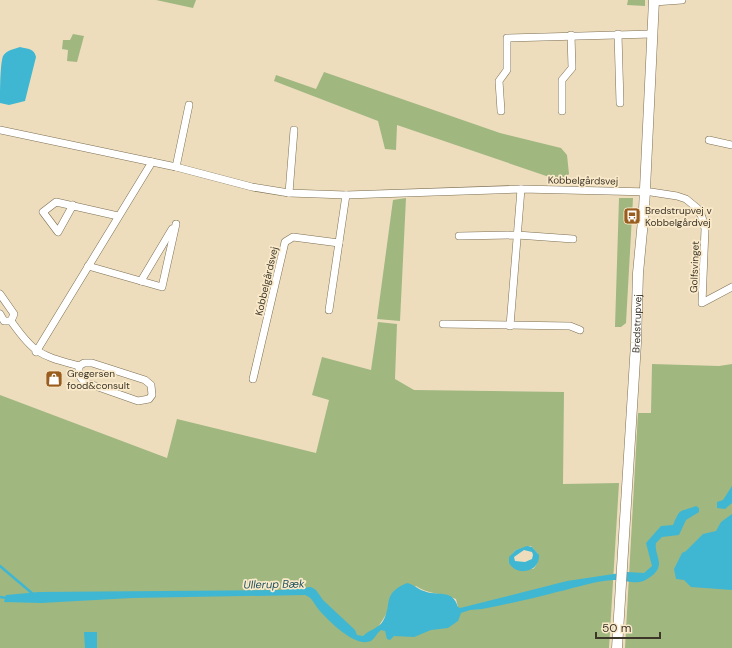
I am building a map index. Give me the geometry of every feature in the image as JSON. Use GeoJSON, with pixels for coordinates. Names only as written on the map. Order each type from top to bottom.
{"type":"FeatureCollection","features":[{"type":"Feature","properties":{"kind":"street"},"geometry":{"type":"LineString","coordinates":[[654,1],[682,0]]}},
{"type":"Feature","properties":{"kind":"street","name":"Bredstrupvej"},"geometry":{"type":"LineString","coordinates":[[618,648],[621,584],[629,483],[638,273],[645,191],[654,1]]}},
{"type":"Feature","properties":{"kind":"street"},"geometry":{"type":"LineString","coordinates":[[618,34],[620,103]]}},
{"type":"Feature","properties":{"kind":"street"},"geometry":{"type":"LineString","coordinates":[[500,111],[499,81],[507,70],[507,38],[571,35],[652,34]]}},
{"type":"Feature","properties":{"kind":"street"},"geometry":{"type":"LineString","coordinates":[[562,111],[562,80],[572,68],[571,35]]}},
{"type":"Feature","properties":{"kind":"street"},"geometry":{"type":"LineString","coordinates":[[176,167],[189,105]]}},
{"type":"Feature","properties":{"kind":"street","name":"Kobbelgårdsvej"},"geometry":{"type":"LineString","coordinates":[[0,130],[176,167],[252,187],[288,194],[346,195],[521,189],[645,191]]}},
{"type":"Feature","properties":{"kind":"street"},"geometry":{"type":"LineString","coordinates":[[288,194],[294,130]]}},
{"type":"Feature","properties":{"kind":"street"},"geometry":{"type":"LineString","coordinates":[[709,140],[732,145]]}},
{"type":"Feature","properties":{"kind":"street"},"geometry":{"type":"LineString","coordinates":[[36,352],[152,162]]}},
{"type":"Feature","properties":{"kind":"street"},"geometry":{"type":"LineString","coordinates":[[510,326],[521,189]]}},
{"type":"Feature","properties":{"kind":"street","name":"Golfsvinget"},"geometry":{"type":"LineString","coordinates":[[645,191],[659,192],[686,199],[697,208],[702,217],[705,229],[702,303],[732,286]]}},
{"type":"Feature","properties":{"kind":"street"},"geometry":{"type":"LineString","coordinates":[[329,310],[346,195]]}},
{"type":"Feature","properties":{"kind":"street"},"geometry":{"type":"LineString","coordinates":[[73,206],[58,232],[43,212],[56,202],[118,216]]}},
{"type":"Feature","properties":{"kind":"street"},"geometry":{"type":"LineString","coordinates":[[88,266],[162,287],[176,224],[141,281]]}},
{"type":"Feature","properties":{"kind":"street"},"geometry":{"type":"LineString","coordinates":[[459,236],[517,235],[573,239]]}},
{"type":"Feature","properties":{"kind":"street","name":"Kobbelgårdsvej"},"geometry":{"type":"LineString","coordinates":[[253,379],[285,242],[293,237],[339,243]]}},
{"type":"Feature","properties":{"kind":"street"},"geometry":{"type":"LineString","coordinates":[[0,294],[14,314],[11,322]]}},
{"type":"Feature","properties":{"kind":"street"},"geometry":{"type":"LineString","coordinates":[[0,314],[4,320],[11,322],[26,343],[36,352],[49,358],[79,366]]}},
{"type":"Feature","properties":{"kind":"street"},"geometry":{"type":"LineString","coordinates":[[443,324],[570,326],[580,330]]}},
{"type":"Feature","properties":{"kind":"street"},"geometry":{"type":"LineString","coordinates":[[84,362],[92,363],[145,380],[152,385],[152,395],[149,400],[138,401],[84,382],[79,375],[79,366],[84,362]]}},
{"type":"Feature","properties":{"kind":"green space"},"geometry":{"type":"Polygon","coordinates":[[[156,0],[196,0],[193,8],[156,0]]]}},
{"type":"Feature","properties":{"kind":"green space"},"geometry":{"type":"Polygon","coordinates":[[[628,0],[645,0],[645,6],[627,5],[628,0]]]}},
{"type":"Feature","properties":{"kind":"green space"},"geometry":{"type":"Polygon","coordinates":[[[73,34],[84,36],[77,62],[67,61],[68,50],[62,49],[63,40],[70,40],[73,34]]]}},
{"type":"Feature","properties":{"kind":"green space"},"geometry":{"type":"Polygon","coordinates":[[[324,72],[500,133],[561,148],[567,155],[569,174],[561,181],[397,125],[396,150],[385,149],[378,121],[274,81],[276,75],[316,89],[324,72]]]}},
{"type":"Feature","properties":{"kind":"green space"},"geometry":{"type":"Polygon","coordinates":[[[406,198],[400,321],[377,319],[393,200],[406,198]]]}},
{"type":"Feature","properties":{"kind":"green space"},"geometry":{"type":"Polygon","coordinates":[[[619,198],[633,198],[626,323],[621,327],[615,327],[619,198]]]}},
{"type":"Feature","properties":{"kind":"green space"},"geometry":{"type":"Polygon","coordinates":[[[378,322],[397,324],[395,379],[414,390],[564,392],[563,484],[619,483],[609,648],[97,648],[97,632],[85,632],[85,648],[0,648],[0,395],[167,458],[177,419],[316,453],[329,400],[312,395],[322,357],[371,370],[378,322]],[[531,546],[516,550],[509,558],[509,563],[533,569],[537,564],[538,554],[531,546]],[[416,586],[387,613],[378,627],[409,634],[428,626],[447,624],[458,607],[456,599],[425,591],[416,586]]]}},
{"type":"Feature","properties":{"kind":"green space"},"geometry":{"type":"Polygon","coordinates":[[[652,364],[719,366],[732,364],[732,648],[625,648],[638,413],[651,413],[652,364]]]}},
{"type":"Feature","properties":{"kind":"water"},"geometry":{"type":"Polygon","coordinates":[[[20,47],[32,50],[36,57],[25,101],[9,105],[0,103],[3,56],[9,51],[20,47]]]}},
{"type":"Feature","properties":{"kind":"water"},"geometry":{"type":"Polygon","coordinates":[[[732,486],[732,503],[725,509],[717,508],[717,502],[723,500],[732,486]]]}},
{"type":"Feature","properties":{"kind":"water"},"geometry":{"type":"Polygon","coordinates":[[[696,506],[699,508],[699,512],[686,520],[679,535],[662,537],[656,543],[659,566],[654,574],[648,579],[638,582],[613,580],[599,582],[520,601],[470,610],[461,613],[458,621],[448,628],[431,630],[414,637],[394,636],[390,640],[387,639],[385,631],[381,630],[371,641],[358,641],[343,632],[329,620],[319,610],[312,599],[305,595],[132,598],[41,603],[4,602],[6,595],[39,592],[280,590],[311,587],[316,590],[323,600],[355,630],[357,635],[363,636],[383,621],[391,595],[399,587],[407,583],[429,593],[448,595],[452,597],[460,608],[567,581],[627,572],[644,573],[652,566],[646,543],[661,526],[673,525],[677,515],[681,511],[696,506]]]}},
{"type":"Feature","properties":{"kind":"water"},"geometry":{"type":"Polygon","coordinates":[[[732,514],[732,590],[691,587],[684,580],[676,579],[674,569],[682,553],[686,551],[703,534],[716,531],[721,522],[732,514]]]}},
{"type":"Feature","properties":{"kind":"water"},"geometry":{"type":"Polygon","coordinates":[[[527,546],[532,547],[539,555],[536,565],[527,571],[517,570],[513,567],[509,563],[509,557],[516,550],[527,546]],[[524,550],[514,557],[515,561],[525,562],[532,559],[532,552],[524,550]]]}},
{"type":"Feature","properties":{"kind":"water"},"geometry":{"type":"Polygon","coordinates":[[[84,632],[97,632],[97,648],[85,648],[84,632]]]}},
{"type":"Feature","properties":{"kind":"waterway"},"geometry":{"type":"LineString","coordinates":[[0,566],[33,594]]}},
{"type":"Feature","properties":{"kind":"waterway","name":"Ullerup Bæk"},"geometry":{"type":"LineString","coordinates":[[0,597],[7,598]]}},
{"type":"Feature","properties":{"kind":"place","name":"Bredstrupvej v Kobbelgårdvej"},"geometry":{"type":"Point","coordinates":[632,216]}},
{"type":"Feature","properties":{"kind":"place","name":"Gregersen food&consult"},"geometry":{"type":"Point","coordinates":[54,379]}}]}
